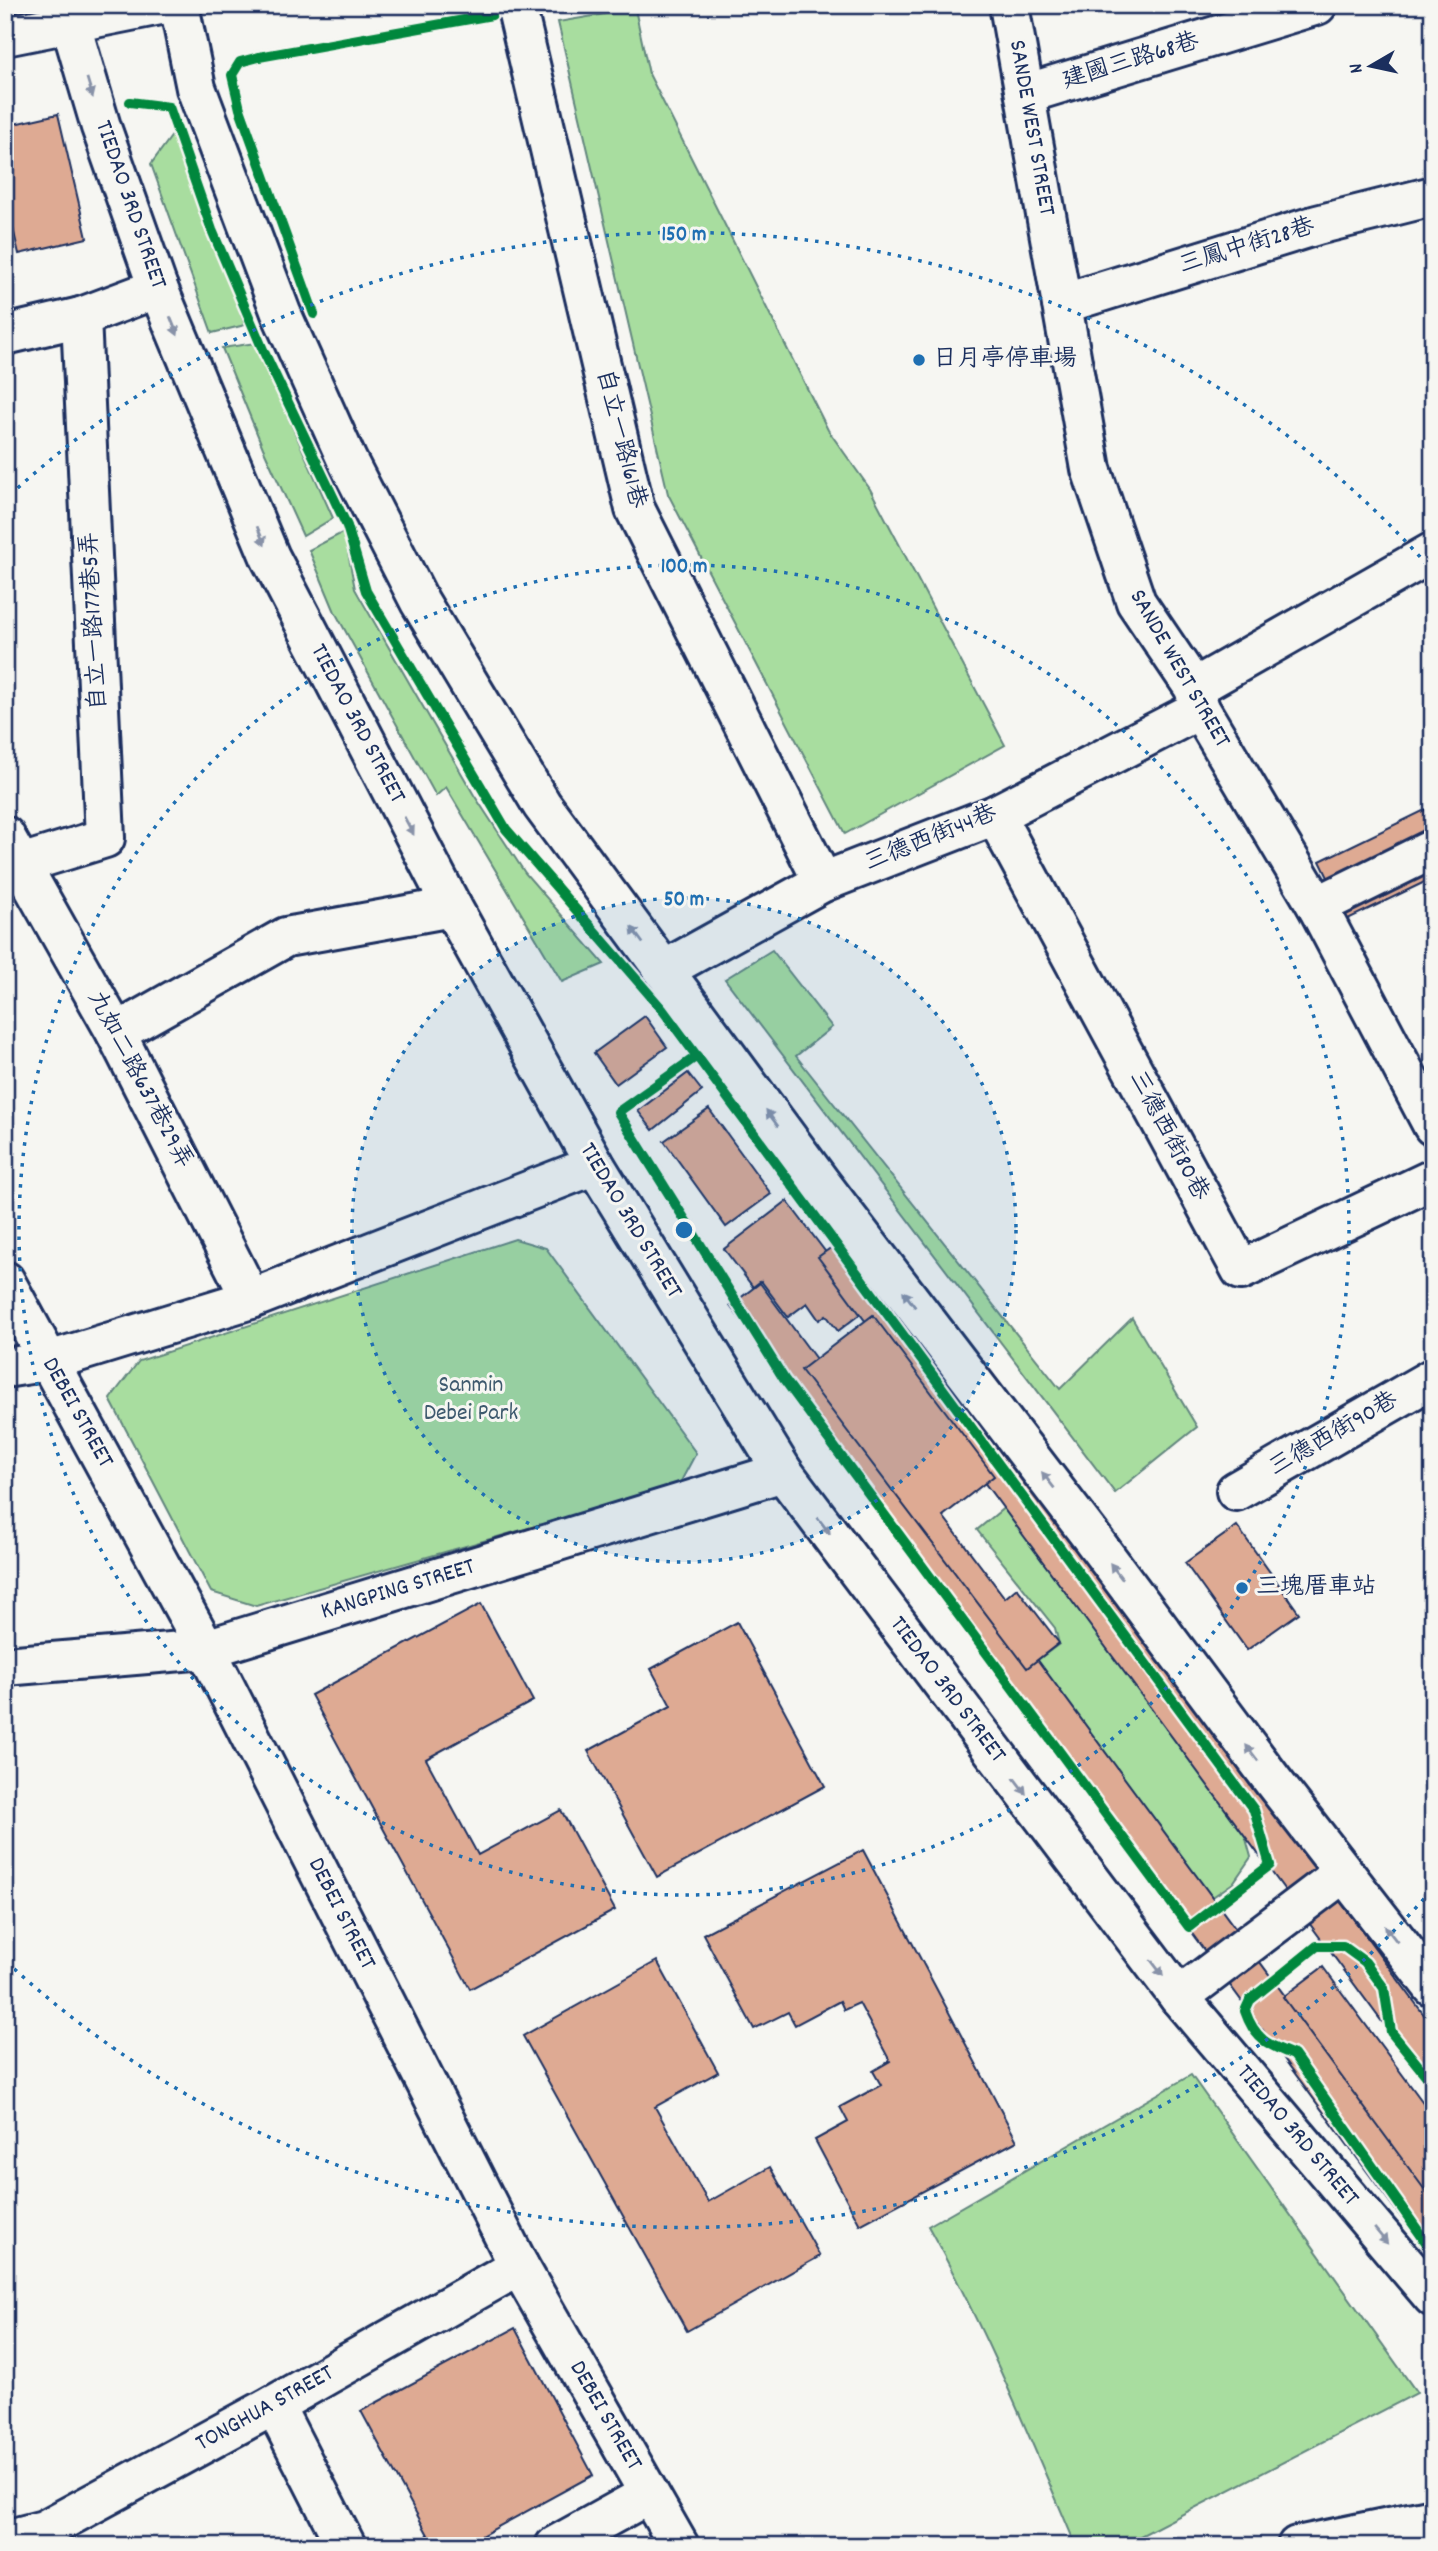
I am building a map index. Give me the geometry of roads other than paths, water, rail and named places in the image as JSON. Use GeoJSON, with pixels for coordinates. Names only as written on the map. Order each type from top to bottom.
{"type":"FeatureCollection","features":[{"type":"Feature","properties":{"kind":"street"},"geometry":{"type":"LineString","coordinates":[[5,36],[68,14],[160,5]]}},
{"type":"Feature","properties":{"kind":"street"},"geometry":{"type":"LineString","coordinates":[[179,5],[196,88],[281,313],[346,460],[420,602],[542,805],[820,1182],[1433,1987]]}},
{"type":"Feature","properties":{"kind":"street","name":"自立一路161巷"},"geometry":{"type":"LineString","coordinates":[[516,5],[635,509],[823,882]]}},
{"type":"Feature","properties":{"kind":"street","name":"SANDE WEST STREET"},"geometry":{"type":"LineString","coordinates":[[1009,5],[1091,469],[1136,602],[1197,699],[1317,906],[1433,1126]]}},
{"type":"Feature","properties":{"kind":"street","name":"建國三路68巷"},"geometry":{"type":"LineString","coordinates":[[1025,94],[1317,5]]}},
{"type":"Feature","properties":{"kind":"street","name":"TIEDAO 3RD STREET"},"geometry":{"type":"LineString","coordinates":[[68,14],[101,127],[158,288],[270,557],[452,907],[596,1165],[783,1472],[1179,1997],[1433,2297]]}},
{"type":"Feature","properties":{"kind":"street","name":"三鳳中街28巷"},"geometry":{"type":"LineString","coordinates":[[1062,304],[1317,225],[1433,197]]}},
{"type":"Feature","properties":{"kind":"street"},"geometry":{"type":"LineString","coordinates":[[5,335],[81,317],[158,288]]}},
{"type":"Feature","properties":{"kind":"street","name":"自立一路177巷5弄"},"geometry":{"type":"LineString","coordinates":[[13,850],[105,838],[81,317]]}},
{"type":"Feature","properties":{"kind":"street","name":"三德西街44巷"},"geometry":{"type":"LineString","coordinates":[[664,970],[823,882],[995,815],[1197,699],[1433,552]]}},
{"type":"Feature","properties":{"kind":"street","name":"三德西街80巷"},"geometry":{"type":"LineString","coordinates":[[995,815],[1241,1270],[1433,1179]]}},
{"type":"Feature","properties":{"kind":"street"},"geometry":{"type":"LineString","coordinates":[[1317,906],[1433,849]]}},
{"type":"Feature","properties":{"kind":"street","name":"九如二路637巷29弄"},"geometry":{"type":"LineString","coordinates":[[13,850],[116,1033],[251,1299]]}},
{"type":"Feature","properties":{"kind":"street"},"geometry":{"type":"LineString","coordinates":[[116,1033],[286,937],[452,907]]}},
{"type":"Feature","properties":{"kind":"street"},"geometry":{"type":"LineString","coordinates":[[5,1368],[49,1361],[251,1299],[596,1165]]}},
{"type":"Feature","properties":{"kind":"street","name":"DEBEI STREET"},"geometry":{"type":"LineString","coordinates":[[5,1281],[206,1649],[519,2266],[679,2546]]}},
{"type":"Feature","properties":{"kind":"street","name":"三德西街90巷"},"geometry":{"type":"LineString","coordinates":[[1236,1492],[1433,1378]]}},
{"type":"Feature","properties":{"kind":"street","name":"KANGPING STREET"},"geometry":{"type":"LineString","coordinates":[[5,1666],[206,1649],[783,1472]]}},
{"type":"Feature","properties":{"kind":"street"},"geometry":{"type":"LineString","coordinates":[[1179,1997],[1343,1872]]}},
{"type":"Feature","properties":{"kind":"street","name":"TONGHUA STREET"},"geometry":{"type":"LineString","coordinates":[[5,2540],[44,2529],[274,2405],[519,2266]]}},
{"type":"Feature","properties":{"kind":"street"},"geometry":{"type":"LineString","coordinates":[[274,2405],[346,2546]]}},
{"type":"Feature","properties":{"kind":"street"},"geometry":{"type":"LineString","coordinates":[[555,2546],[649,2494]]}},
{"type":"Feature","properties":{"kind":"street"},"geometry":{"type":"LineString","coordinates":[[1297,2546],[1433,2518]]}},
{"type":"Feature","properties":{"kind":"place","name":"日月亭停車場"},"geometry":{"type":"Point","coordinates":[919,360]}},
{"type":"Feature","properties":{"kind":"place","name":"三塊厝車站"},"geometry":{"type":"Point","coordinates":[1242,1588]}},
{"type":"Feature","properties":{"kind":"park label","name":"Sanmin Debei Park"},"geometry":{"type":"Point","coordinates":[471,1400]}}]}
